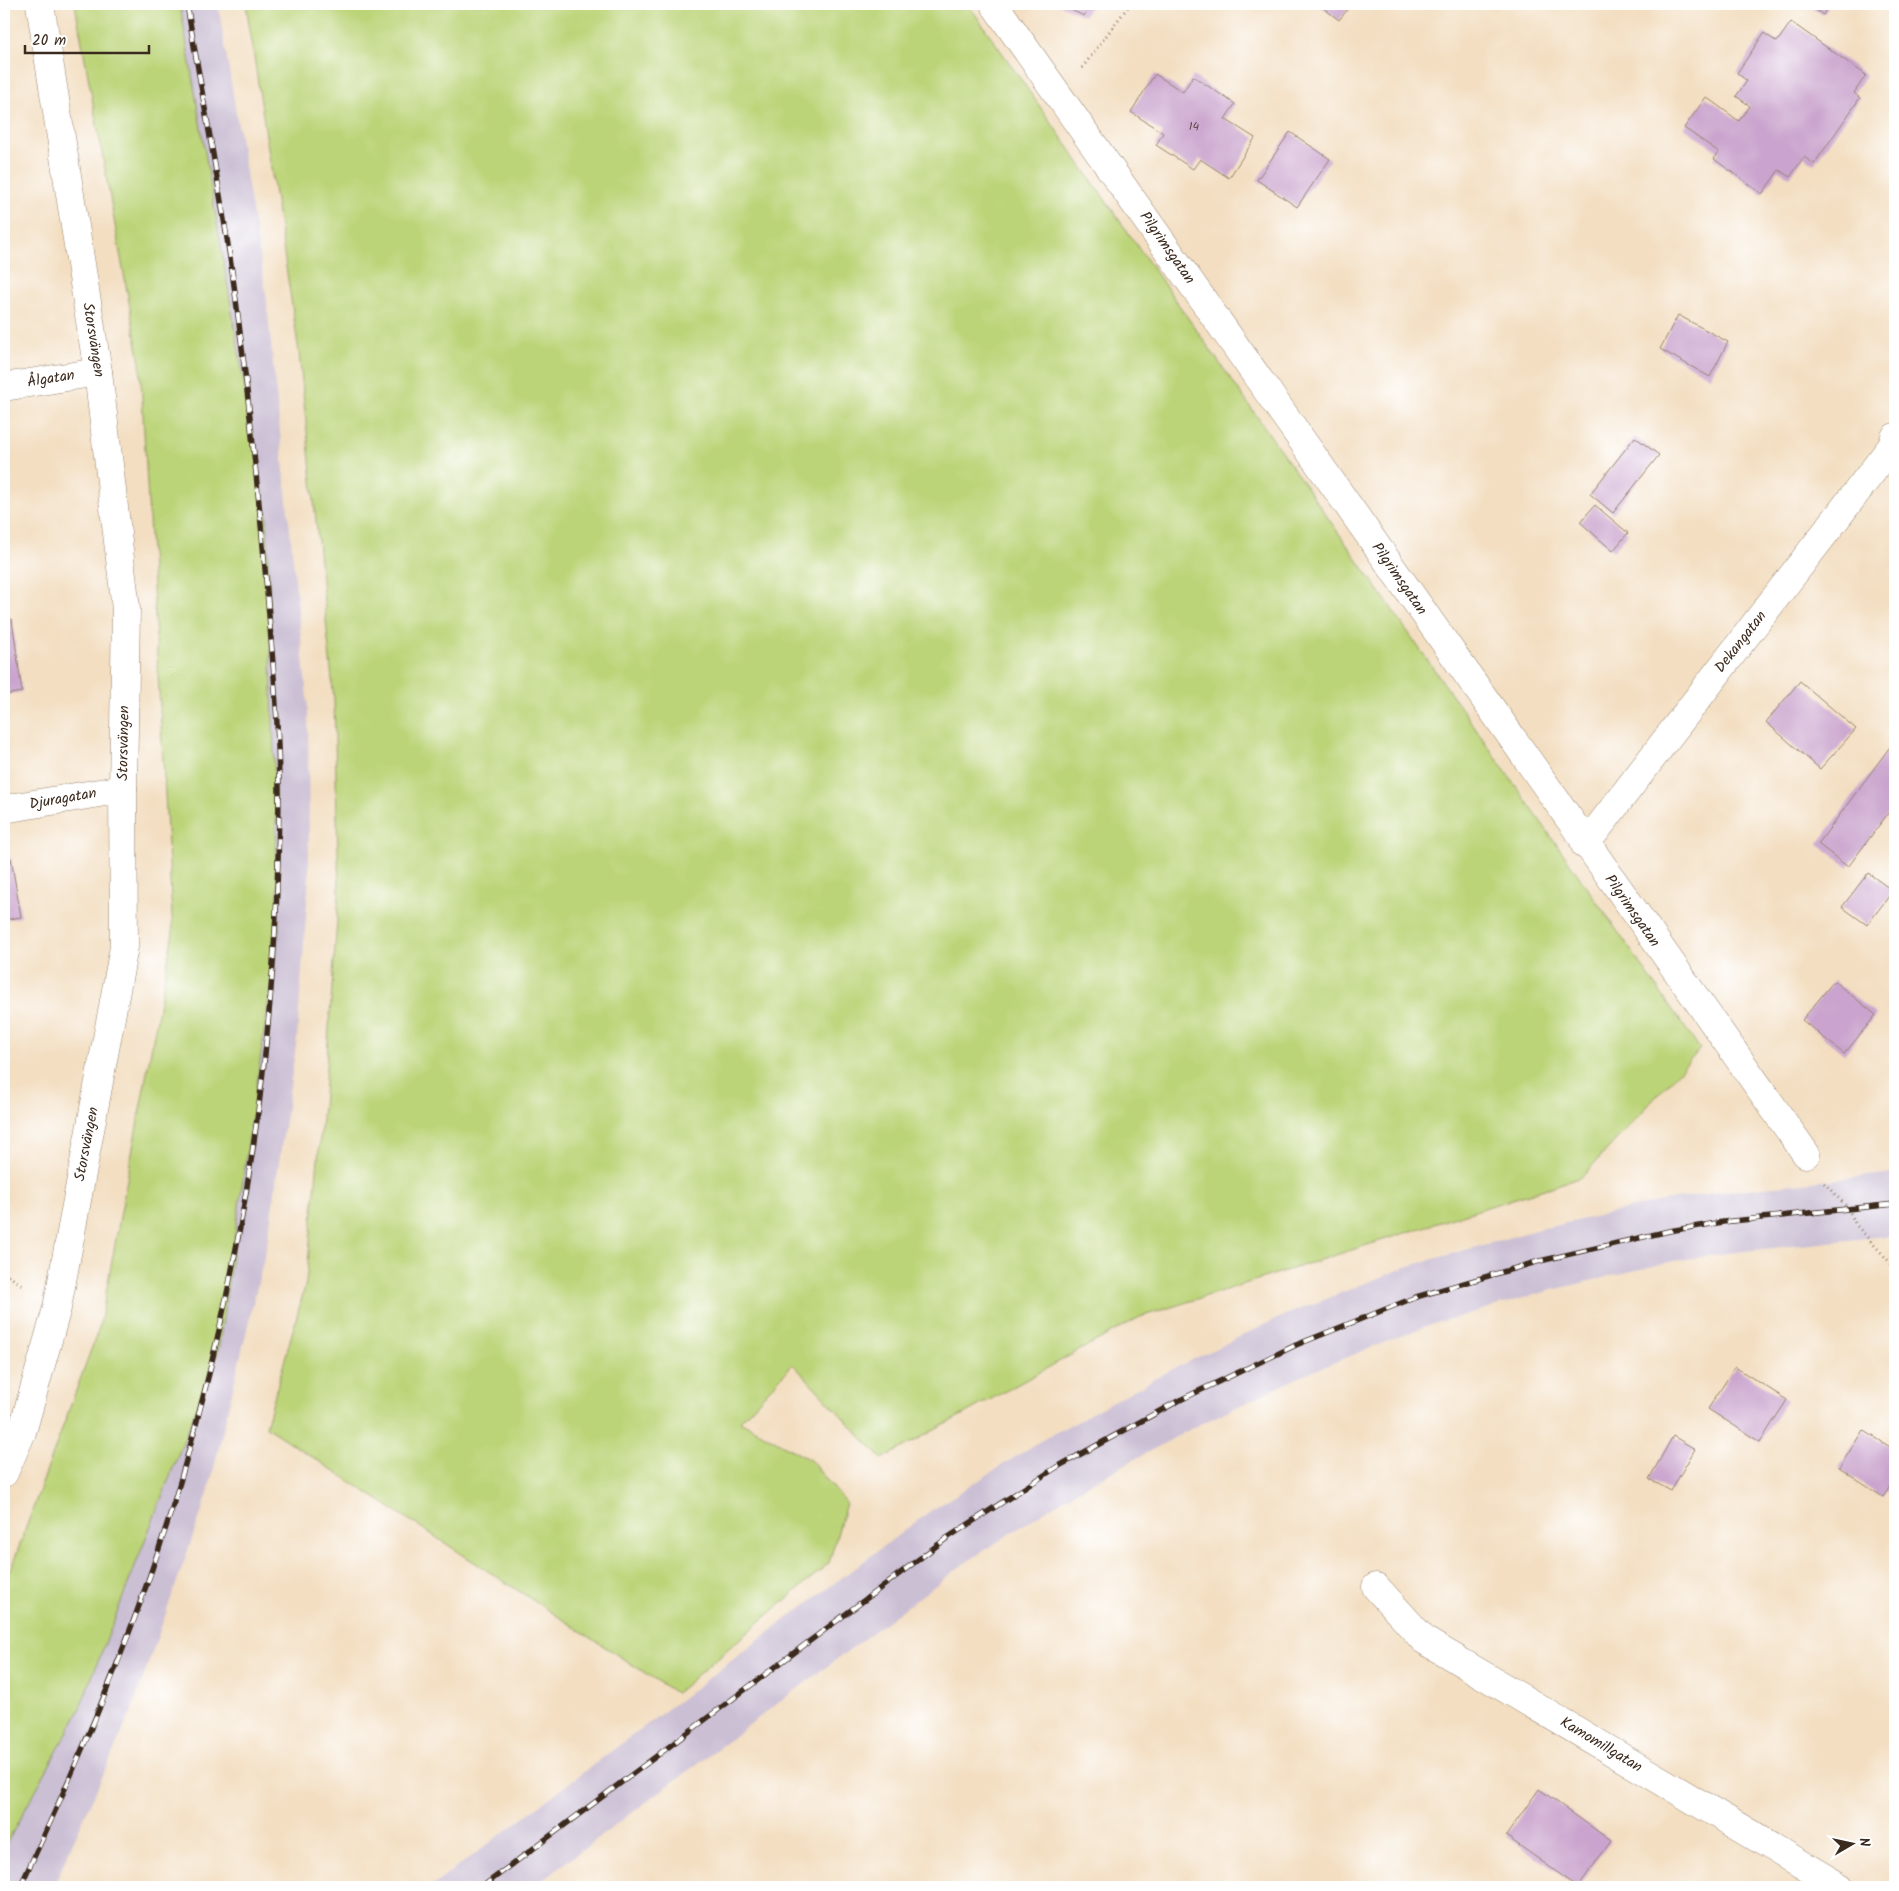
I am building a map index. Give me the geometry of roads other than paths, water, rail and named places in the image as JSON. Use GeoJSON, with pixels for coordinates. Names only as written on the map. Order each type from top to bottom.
{"type":"FeatureCollection","features":[{"type":"Feature","properties":{"kind":"street","name":"Storsvängen"},"geometry":{"type":"LineString","coordinates":[[4,1473],[22,1432],[57,1308],[124,947],[123,789],[126,609],[98,372],[40,4]]}},
{"type":"Feature","properties":{"kind":"street","name":"Pilgrimsgatan"},"geometry":{"type":"LineString","coordinates":[[994,4],[1585,845],[1806,1154]]}},
{"type":"Feature","properties":{"kind":"street","name":"Ålgatan"},"geometry":{"type":"LineString","coordinates":[[4,387],[98,372]]}},
{"type":"Feature","properties":{"kind":"street","name":"Dekangatan"},"geometry":{"type":"LineString","coordinates":[[1585,845],[1892,446],[1895,437]]}},
{"type":"Feature","properties":{"kind":"street","name":"Djuragatan"},"geometry":{"type":"LineString","coordinates":[[4,809],[123,789]]}},
{"type":"Feature","properties":{"kind":"street","name":"Kamomillgatan"},"geometry":{"type":"LineString","coordinates":[[1376,1587],[1424,1640],[1840,1887]]}},
{"type":"Feature","properties":{"kind":"railway"},"geometry":{"type":"LineString","coordinates":[[20,1887],[108,1688],[128,1637],[180,1482],[203,1398],[223,1313],[240,1227],[254,1141],[273,967],[279,766],[275,686],[263,545],[249,405],[231,263],[187,4]]}},
{"type":"Feature","properties":{"kind":"railway"},"geometry":{"type":"LineString","coordinates":[[482,1887],[947,1538],[1057,1467],[1180,1400],[1296,1345],[1416,1297],[1540,1261],[1669,1231],[1723,1222],[1895,1204]]}}]}
